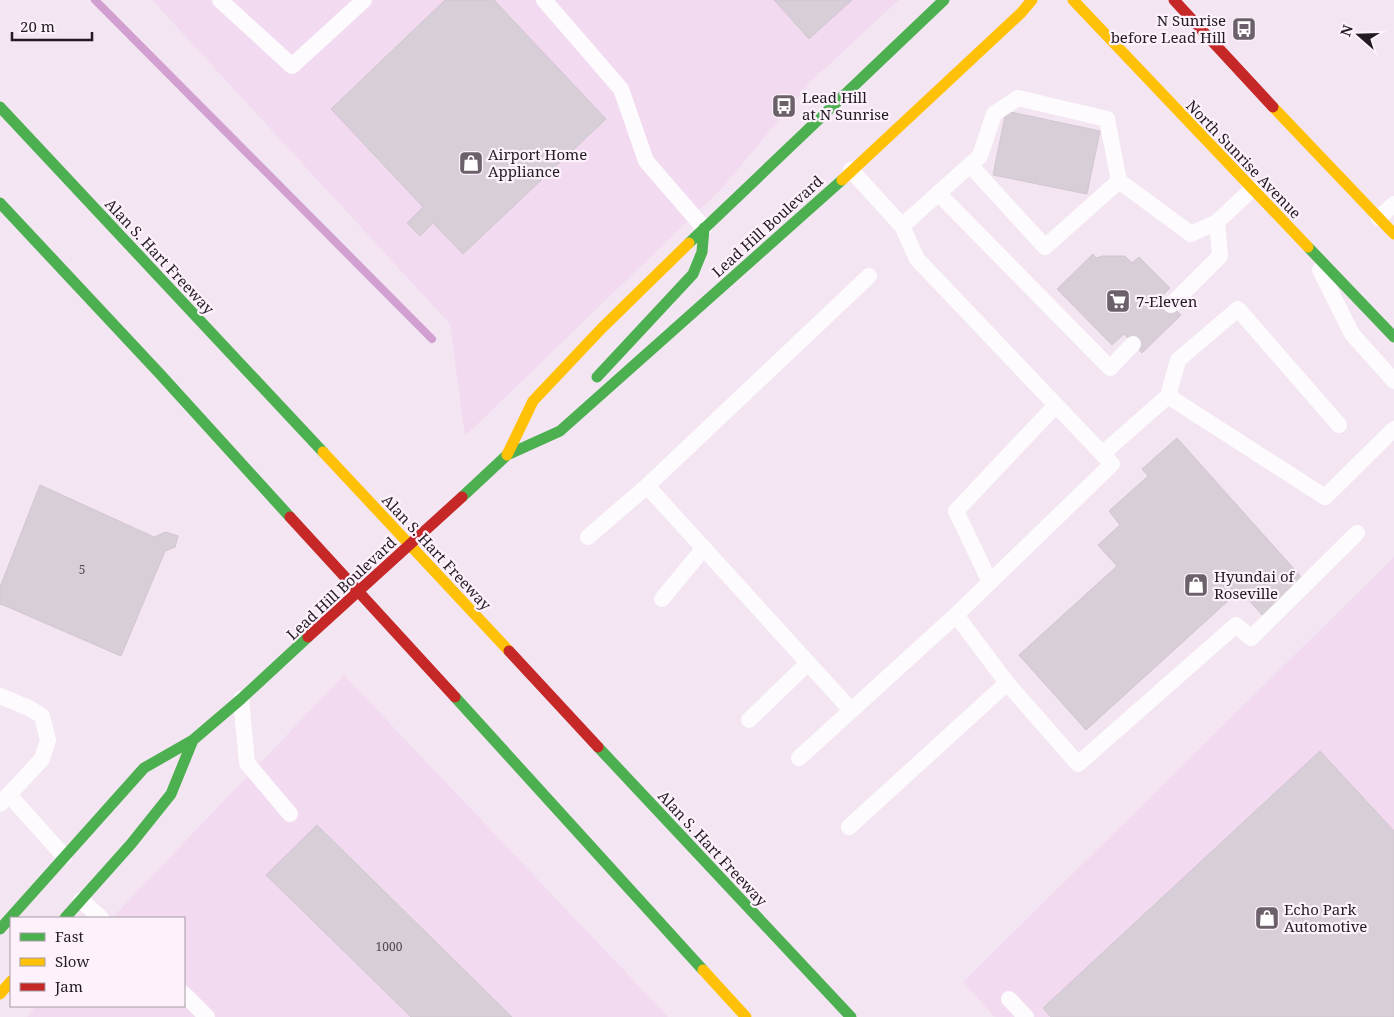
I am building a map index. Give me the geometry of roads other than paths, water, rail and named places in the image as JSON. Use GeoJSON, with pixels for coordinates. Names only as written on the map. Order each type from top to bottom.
{"type":"FeatureCollection","features":[{"type":"Feature","properties":{"kind":"main road","name":"Lead Hill Boulevard"},"geometry":{"type":"LineString","coordinates":[[507,455],[533,401],[602,328],[704,228],[944,0]]}},
{"type":"Feature","properties":{"kind":"main road","name":"Lead Hill Boulevard"},"geometry":{"type":"LineString","coordinates":[[11,917],[144,768],[193,740],[242,699],[507,455],[560,431],[841,181],[1021,13],[1032,0]]}},
{"type":"Feature","properties":{"kind":"main road","name":"North Sunrise Avenue"},"geometry":{"type":"LineString","coordinates":[[1073,0],[1394,337]]}},
{"type":"Feature","properties":{"kind":"main road"},"geometry":{"type":"LineString","coordinates":[[1174,0],[1394,234]]}},
{"type":"Feature","properties":{"kind":"main road","name":"Alan S. Hart Freeway"},"geometry":{"type":"LineString","coordinates":[[0,107],[852,1017]]}},
{"type":"Feature","properties":{"kind":"main road"},"geometry":{"type":"LineString","coordinates":[[2,206],[160,374],[746,1017]]}},
{"type":"Feature","properties":{"kind":"main road"},"geometry":{"type":"LineString","coordinates":[[591,383],[693,274],[702,252],[704,228]]}},
{"type":"Feature","properties":{"kind":"main road"},"geometry":{"type":"LineString","coordinates":[[560,431],[566,413],[574,403]]}},
{"type":"Feature","properties":{"kind":"main road","name":"Lead Hill Boulevard"},"geometry":{"type":"LineString","coordinates":[[66,917],[131,844],[171,794],[193,740]]}},
{"type":"Feature","properties":{"kind":"main road","name":"Lead Hill Boulevard"},"geometry":{"type":"LineString","coordinates":[[0,929],[10,918]]}},
{"type":"Feature","properties":{"kind":"main road"},"geometry":{"type":"LineString","coordinates":[[0,994],[10,982]]}},
{"type":"Feature","properties":{"kind":"lane"},"geometry":{"type":"LineString","coordinates":[[220,0],[292,66],[364,0]]}},
{"type":"Feature","properties":{"kind":"lane"},"geometry":{"type":"LineString","coordinates":[[544,0],[621,89],[646,160],[704,228]]}},
{"type":"Feature","properties":{"kind":"lane"},"geometry":{"type":"LineString","coordinates":[[902,226],[980,156],[994,114],[1018,98],[1107,119],[1119,181],[1191,234],[1217,222],[1252,189]]}},
{"type":"Feature","properties":{"kind":"lane"},"geometry":{"type":"LineString","coordinates":[[970,165],[1045,247],[1119,181]]}},
{"type":"Feature","properties":{"kind":"lane"},"geometry":{"type":"LineString","coordinates":[[799,758],[956,615],[1112,464],[917,259],[902,226],[851,170]]}},
{"type":"Feature","properties":{"kind":"lane"},"geometry":{"type":"LineString","coordinates":[[938,194],[1110,368],[1133,344]]}},
{"type":"Feature","properties":{"kind":"lane"},"geometry":{"type":"LineString","coordinates":[[1379,218],[1394,204]]}},
{"type":"Feature","properties":{"kind":"lane"},"geometry":{"type":"LineString","coordinates":[[1171,305],[1220,256],[1217,222]]}},
{"type":"Feature","properties":{"kind":"lane"},"geometry":{"type":"LineString","coordinates":[[1308,248],[1352,334],[1394,381]]}},
{"type":"Feature","properties":{"kind":"lane"},"geometry":{"type":"LineString","coordinates":[[588,537],[647,486],[868,276]]}},
{"type":"Feature","properties":{"kind":"lane"},"geometry":{"type":"LineString","coordinates":[[1102,454],[1168,396],[1178,360],[1238,309],[1339,425]]}},
{"type":"Feature","properties":{"kind":"lane"},"geometry":{"type":"LineString","coordinates":[[1168,396],[1325,497],[1394,429]]}},
{"type":"Feature","properties":{"kind":"lane"},"geometry":{"type":"LineString","coordinates":[[990,582],[956,511],[1056,405]]}},
{"type":"Feature","properties":{"kind":"lane"},"geometry":{"type":"LineString","coordinates":[[647,486],[851,710]]}},
{"type":"Feature","properties":{"kind":"lane"},"geometry":{"type":"LineString","coordinates":[[956,615],[1007,683],[1078,764],[1236,625],[1251,638],[1357,533]]}},
{"type":"Feature","properties":{"kind":"lane"},"geometry":{"type":"LineString","coordinates":[[662,599],[704,548]]}},
{"type":"Feature","properties":{"kind":"lane"},"geometry":{"type":"LineString","coordinates":[[749,720],[808,663]]}},
{"type":"Feature","properties":{"kind":"lane"},"geometry":{"type":"LineString","coordinates":[[849,827],[1007,683]]}},
{"type":"Feature","properties":{"kind":"lane"},"geometry":{"type":"LineString","coordinates":[[0,696],[29,708],[42,716],[48,740],[42,759],[5,800],[64,856]]}},
{"type":"Feature","properties":{"kind":"lane"},"geometry":{"type":"LineString","coordinates":[[242,699],[247,763],[290,814]]}},
{"type":"Feature","properties":{"kind":"lane"},"geometry":{"type":"LineString","coordinates":[[81,900],[100,917]]}},
{"type":"Feature","properties":{"kind":"lane"},"geometry":{"type":"LineString","coordinates":[[185,995],[207,1017]]}},
{"type":"Feature","properties":{"kind":"lane"},"geometry":{"type":"LineString","coordinates":[[1009,999],[1026,1017]]}},
{"type":"Feature","properties":{"kind":"waterway"},"geometry":{"type":"LineString","coordinates":[[95,0],[432,339]]}},
{"type":"Feature","properties":{"kind":"place","name":"N Sunrise before Lead Hill"},"geometry":{"type":"Point","coordinates":[1244,29]}},
{"type":"Feature","properties":{"kind":"place","name":"Lead Hill at N Sunrise"},"geometry":{"type":"Point","coordinates":[784,106]}},
{"type":"Feature","properties":{"kind":"place","name":"Airport Home Appliance"},"geometry":{"type":"Point","coordinates":[471,163]}},
{"type":"Feature","properties":{"kind":"place","name":"7-Eleven"},"geometry":{"type":"Point","coordinates":[1118,301]}},
{"type":"Feature","properties":{"kind":"place","name":"Hyundai of Roseville"},"geometry":{"type":"Point","coordinates":[1196,585]}},
{"type":"Feature","properties":{"kind":"place","name":"Echo Park Automotive"},"geometry":{"type":"Point","coordinates":[1267,918]}}]}
